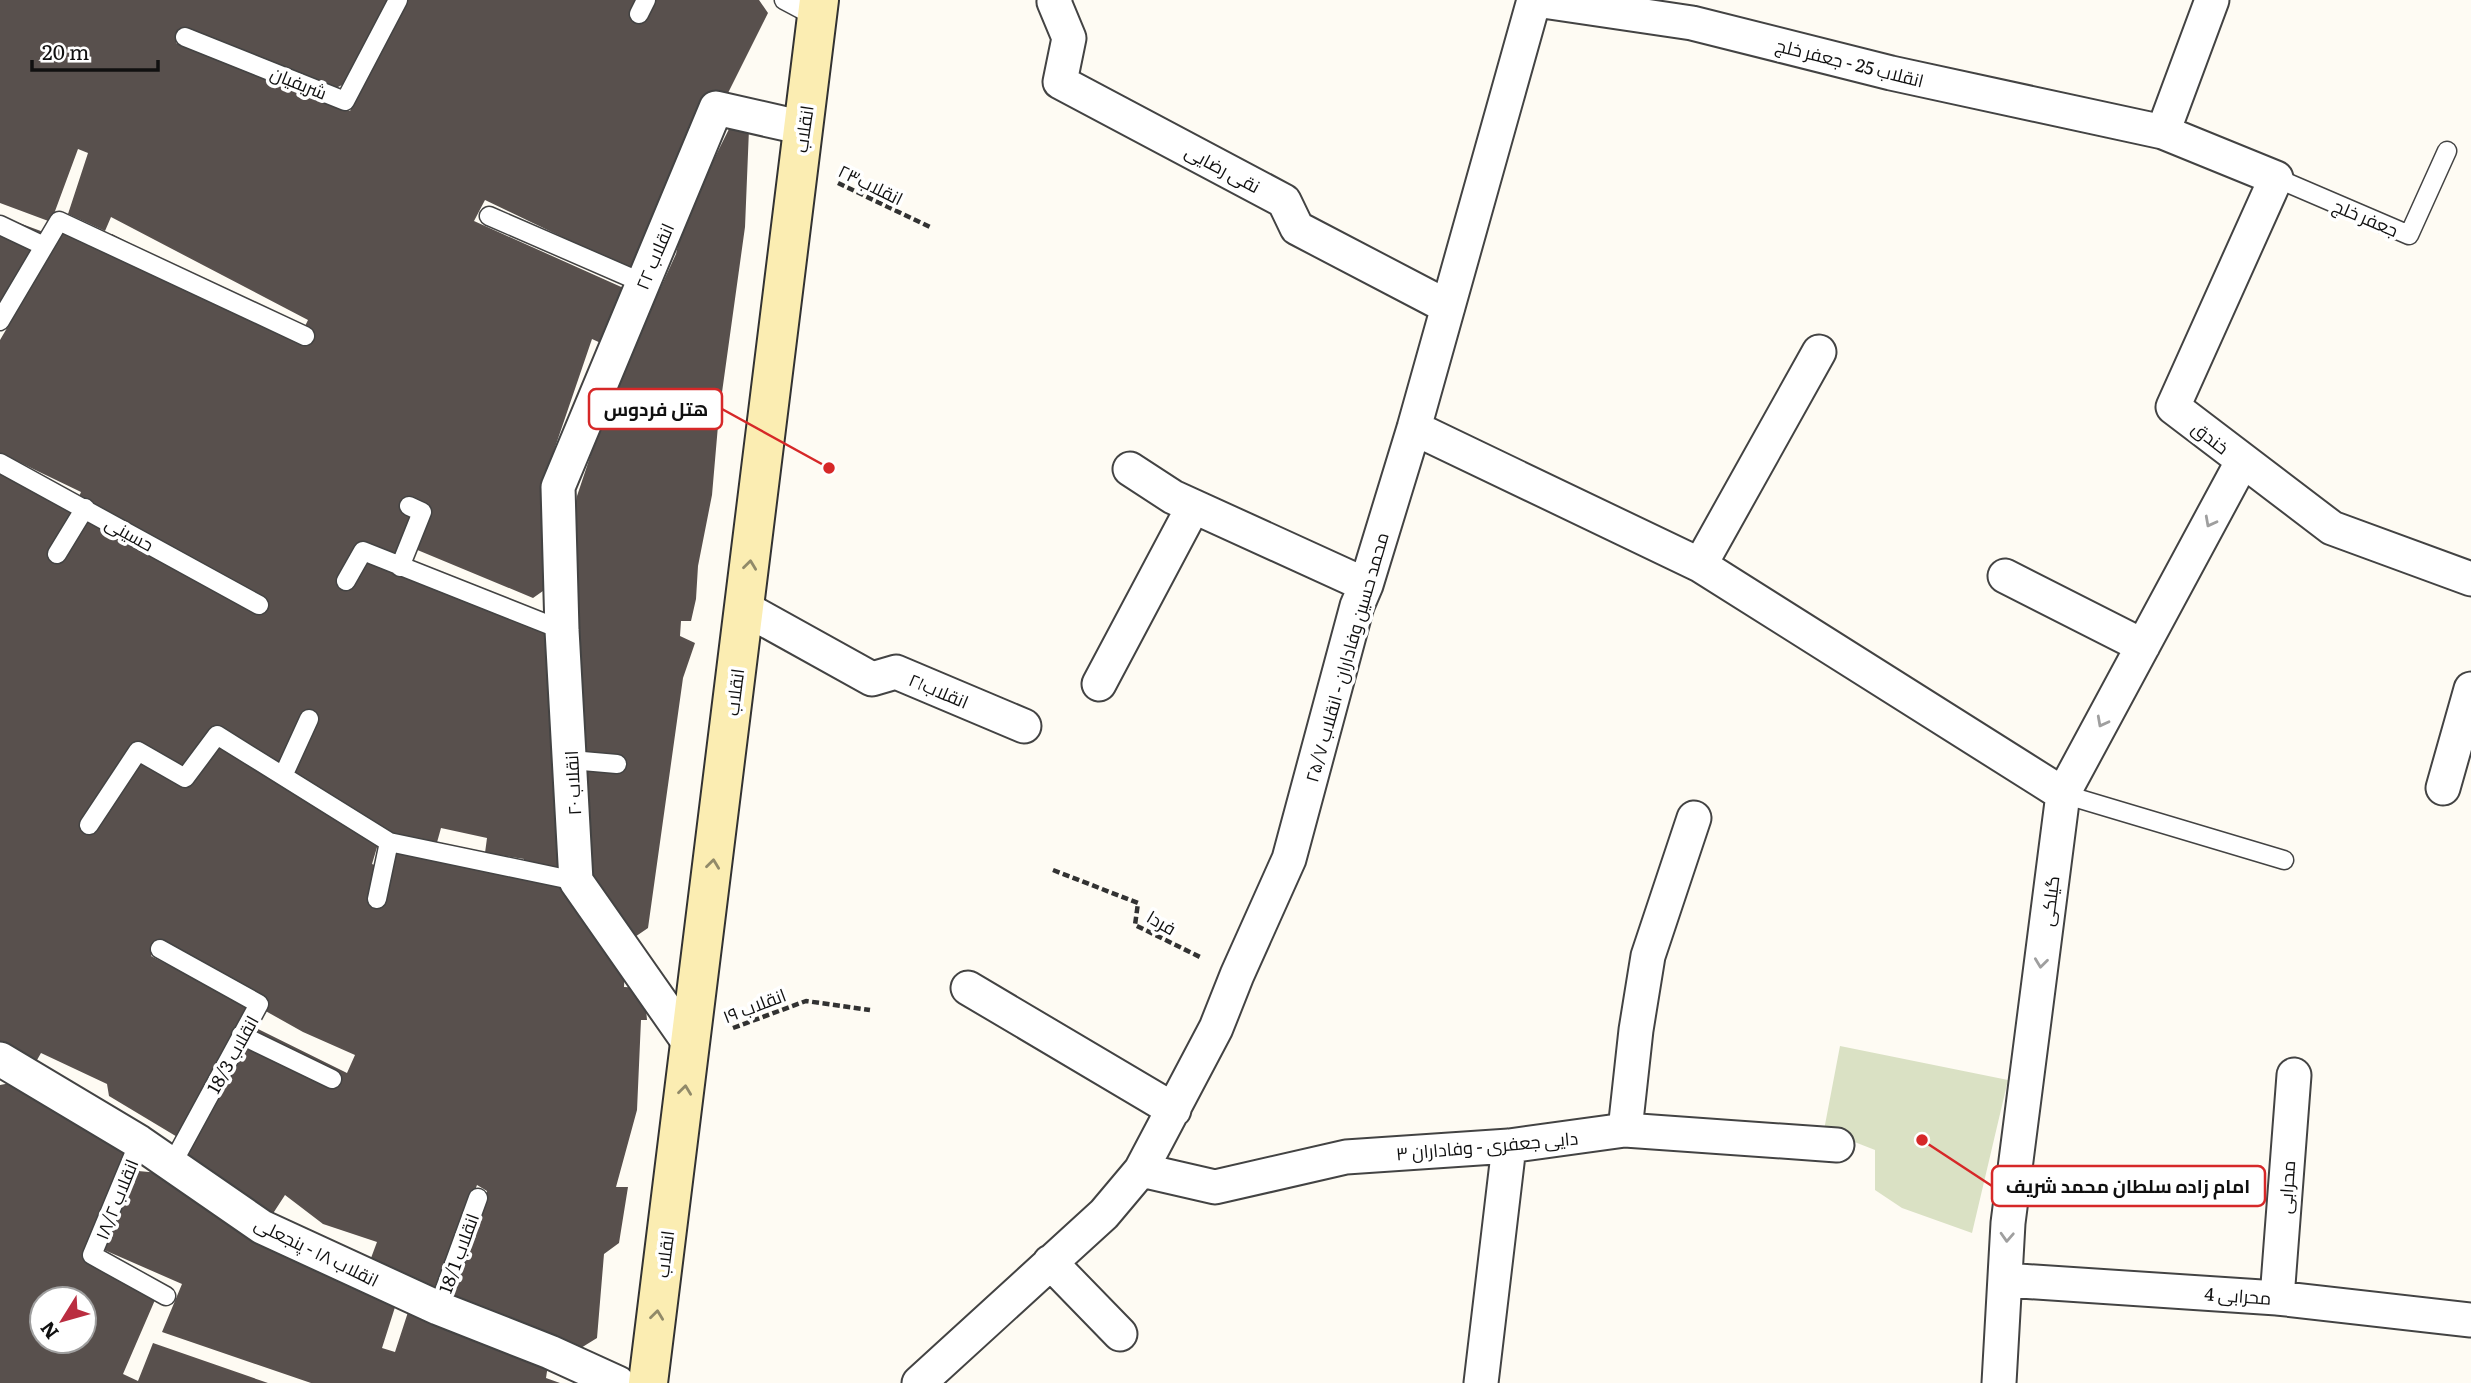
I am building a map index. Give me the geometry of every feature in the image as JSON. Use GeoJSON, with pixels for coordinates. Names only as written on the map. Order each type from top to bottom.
{"type":"FeatureCollection","features":[{"type":"Feature","properties":{"kind":"main road","name":"انقلاب"},"geometry":{"type":"LineString","coordinates":[[648,1383],[801,146],[806,6]]}},
{"type":"Feature","properties":{"kind":"street","name":"نقی رضایی"},"geometry":{"type":"LineString","coordinates":[[1055,0],[1069,38],[1060,82],[1284,201],[1297,228],[1448,307]]}},
{"type":"Feature","properties":{"kind":"street","name":"محمد حسین وفاداران - انقلاب ۲۵/۷"},"geometry":{"type":"LineString","coordinates":[[919,1383],[1104,1214],[1141,1170],[1216,1028],[1289,859],[1357,606],[1415,428],[1535,0]]}},
{"type":"Feature","properties":{"kind":"street","name":"انقلاب 25 - جعفر خلج"},"geometry":{"type":"LineString","coordinates":[[1535,0],[1696,11],[1891,73],[2163,132],[2276,178]]}},
{"type":"Feature","properties":{"kind":"street"},"geometry":{"type":"LineString","coordinates":[[2163,132],[2212,0]]}},
{"type":"Feature","properties":{"kind":"street","name":"انقلاب ۲۲"},"geometry":{"type":"LineString","coordinates":[[558,487],[716,108],[801,146]]}},
{"type":"Feature","properties":{"kind":"street","name":"خندق"},"geometry":{"type":"LineString","coordinates":[[2276,178],[2173,407],[2332,528],[2471,579]]}},
{"type":"Feature","properties":{"kind":"street"},"geometry":{"type":"LineString","coordinates":[[1700,565],[1819,352]]}},
{"type":"Feature","properties":{"kind":"street"},"geometry":{"type":"LineString","coordinates":[[1415,428],[1700,565],[2063,794]]}},
{"type":"Feature","properties":{"kind":"street","name":"گیلکی"},"geometry":{"type":"LineString","coordinates":[[1999,1383],[2008,1223],[2063,794],[2242,462]]}},
{"type":"Feature","properties":{"kind":"street"},"geometry":{"type":"LineString","coordinates":[[1130,469],[1193,507],[1366,585]]}},
{"type":"Feature","properties":{"kind":"street","name":"انقلاب ۲۰"},"geometry":{"type":"LineString","coordinates":[[558,487],[562,630],[576,881]]}},
{"type":"Feature","properties":{"kind":"street"},"geometry":{"type":"LineString","coordinates":[[1099,684],[1193,507]]}},
{"type":"Feature","properties":{"kind":"street"},"geometry":{"type":"LineString","coordinates":[[2005,576],[2143,646]]}},
{"type":"Feature","properties":{"kind":"street","name":"انقلاب۲۱"},"geometry":{"type":"LineString","coordinates":[[744,608],[872,679],[896,671],[1024,726]]}},
{"type":"Feature","properties":{"kind":"street"},"geometry":{"type":"LineString","coordinates":[[2444,788],[2471,689]]}},
{"type":"Feature","properties":{"kind":"street"},"geometry":{"type":"LineString","coordinates":[[1625,1130],[1636,1030],[1648,956],[1694,818]]}},
{"type":"Feature","properties":{"kind":"street"},"geometry":{"type":"LineString","coordinates":[[576,881],[690,1044]]}},
{"type":"Feature","properties":{"kind":"street"},"geometry":{"type":"LineString","coordinates":[[968,988],[1174,1110]]}},
{"type":"Feature","properties":{"kind":"street","name":"انقلاب ۱۸ - پنجعلی"},"geometry":{"type":"LineString","coordinates":[[0,1059],[139,1142],[262,1227],[438,1308],[550,1352],[618,1383]]}},
{"type":"Feature","properties":{"kind":"street","name":"محرابی"},"geometry":{"type":"LineString","coordinates":[[2277,1298],[2294,1075]]}},
{"type":"Feature","properties":{"kind":"street","name":"دایی جعفری - وفاداران ۳"},"geometry":{"type":"LineString","coordinates":[[1141,1170],[1214,1187],[1346,1157],[1509,1146],[1625,1130],[1837,1145]]}},
{"type":"Feature","properties":{"kind":"street"},"geometry":{"type":"LineString","coordinates":[[1481,1383],[1509,1146]]}},
{"type":"Feature","properties":{"kind":"street"},"geometry":{"type":"LineString","coordinates":[[1050,1262],[1120,1334]]}},
{"type":"Feature","properties":{"kind":"street","name":"محرابی 4"},"geometry":{"type":"LineString","coordinates":[[2005,1280],[2277,1298],[2471,1320]]}},
{"type":"Feature","properties":{"kind":"lane","name":"شریفیان"},"geometry":{"type":"LineString","coordinates":[[185,37],[345,101],[398,0]]}},
{"type":"Feature","properties":{"kind":"lane","name":"جعفر خلج"},"geometry":{"type":"LineString","coordinates":[[2276,178],[2409,235],[2446,151]]}},
{"type":"Feature","properties":{"kind":"lane"},"geometry":{"type":"LineString","coordinates":[[489,216],[643,284]]}},
{"type":"Feature","properties":{"kind":"lane"},"geometry":{"type":"LineString","coordinates":[[0,321],[59,221],[305,336]]}},
{"type":"Feature","properties":{"kind":"lane"},"geometry":{"type":"LineString","coordinates":[[0,225],[44,246]]}},
{"type":"Feature","properties":{"kind":"lane","name":"حسینی"},"geometry":{"type":"LineString","coordinates":[[0,463],[259,605]]}},
{"type":"Feature","properties":{"kind":"lane"},"geometry":{"type":"LineString","coordinates":[[400,566],[422,512],[409,506]]}},
{"type":"Feature","properties":{"kind":"lane"},"geometry":{"type":"LineString","coordinates":[[57,554],[85,508]]}},
{"type":"Feature","properties":{"kind":"lane"},"geometry":{"type":"LineString","coordinates":[[346,582],[363,551],[562,630]]}},
{"type":"Feature","properties":{"kind":"lane"},"geometry":{"type":"LineString","coordinates":[[283,776],[309,719]]}},
{"type":"Feature","properties":{"kind":"lane"},"geometry":{"type":"LineString","coordinates":[[89,825],[138,751],[185,778],[218,735],[389,842],[576,881]]}},
{"type":"Feature","properties":{"kind":"lane"},"geometry":{"type":"LineString","coordinates":[[570,760],[617,764]]}},
{"type":"Feature","properties":{"kind":"lane"},"geometry":{"type":"LineString","coordinates":[[2063,794],[2284,860]]}},
{"type":"Feature","properties":{"kind":"lane"},"geometry":{"type":"LineString","coordinates":[[377,899],[389,842]]}},
{"type":"Feature","properties":{"kind":"lane","name":"انقلاب 18/3"},"geometry":{"type":"LineString","coordinates":[[160,949],[259,1004],[172,1166]]}},
{"type":"Feature","properties":{"kind":"lane"},"geometry":{"type":"LineString","coordinates":[[241,1035],[332,1079]]}},
{"type":"Feature","properties":{"kind":"lane","name":"انقلاب ۱۸/۲"},"geometry":{"type":"LineString","coordinates":[[139,1142],[92,1255],[166,1296]]}},
{"type":"Feature","properties":{"kind":"lane","name":"انقلاب 18/1"},"geometry":{"type":"LineString","coordinates":[[438,1308],[478,1198]]}},
{"type":"Feature","properties":{"kind":"path","name":"انقلاب۲۳"},"geometry":{"type":"LineString","coordinates":[[801,146],[932,229]]}},
{"type":"Feature","properties":{"kind":"path","name":"فردا"},"geometry":{"type":"LineString","coordinates":[[1053,870],[1138,904],[1135,925],[1237,975]]}},
{"type":"Feature","properties":{"kind":"path","name":"انقلاب ۱۹"},"geometry":{"type":"LineString","coordinates":[[690,1044],[806,1001],[870,1010]]}},
{"type":"Feature","properties":{"kind":"green space"},"geometry":{"type":"Polygon","coordinates":[[[1840,1046],[2008,1080],[1972,1233],[1902,1208],[1875,1190],[1875,1150],[1824,1130],[1840,1046]]]}},
{"type":"Feature","properties":{"kind":"building"},"geometry":{"type":"Polygon","coordinates":[[[0,0],[389,0],[344,84],[334,89],[184,28],[176,43],[350,111],[408,0],[759,0],[768,13],[728,93],[707,101],[637,273],[485,200],[474,221],[628,290],[603,344],[592,339],[550,462],[553,516],[550,586],[533,598],[415,549],[417,515],[402,558],[363,556],[545,618],[568,875],[523,866],[524,859],[485,853],[487,838],[441,828],[436,846],[392,836],[217,727],[186,769],[140,759],[187,786],[219,744],[378,844],[372,864],[379,867],[394,850],[561,885],[625,966],[624,987],[644,988],[647,1020],[641,1020],[637,1110],[616,1187],[628,1187],[619,1243],[604,1254],[597,1338],[576,1351],[523,1333],[523,1323],[446,1303],[487,1191],[477,1185],[437,1298],[368,1266],[377,1242],[323,1224],[285,1195],[272,1215],[188,1161],[187,1153],[249,1034],[258,1029],[347,1073],[355,1055],[303,1032],[262,1009],[267,999],[157,941],[151,956],[251,1008],[179,1138],[109,1096],[107,1084],[41,1053],[33,1067],[0,1043],[0,470],[259,614],[267,605],[129,529],[131,524],[78,499],[81,492],[0,453],[0,340],[65,229],[104,245],[112,234],[302,332],[308,320],[111,217],[105,231],[68,214],[88,153],[78,149],[51,222],[0,203],[0,0]]]}},
{"type":"Feature","properties":{"kind":"building"},"geometry":{"type":"Polygon","coordinates":[[[731,125],[749,129],[745,227],[719,414],[712,495],[698,566],[696,599],[691,621],[681,621],[680,636],[695,643],[683,678],[648,928],[629,941],[581,866],[570,535],[577,496],[609,400],[676,254],[683,221],[731,125]]]}},
{"type":"Feature","properties":{"kind":"building"},"geometry":{"type":"Polygon","coordinates":[[[0,216],[49,234],[0,309],[0,216]]]}},
{"type":"Feature","properties":{"kind":"building"},"geometry":{"type":"Polygon","coordinates":[[[21,1081],[129,1154],[83,1258],[158,1293],[123,1374],[138,1381],[153,1343],[268,1383],[0,1383],[0,1085],[21,1081]]]}},
{"type":"Feature","properties":{"kind":"building"},"geometry":{"type":"Polygon","coordinates":[[[138,1171],[171,1174],[396,1304],[382,1348],[395,1352],[409,1309],[549,1358],[546,1378],[560,1383],[311,1383],[162,1332],[182,1284],[102,1249],[138,1171]]]}},
{"type":"Feature","properties":{"kind":"place","name":"هتل فردوس"},"geometry":{"type":"Point","coordinates":[829,468]}},
{"type":"Feature","properties":{"kind":"place","name":"امام زاده سلطان محمد شریف"},"geometry":{"type":"Point","coordinates":[1922,1140]}}]}
